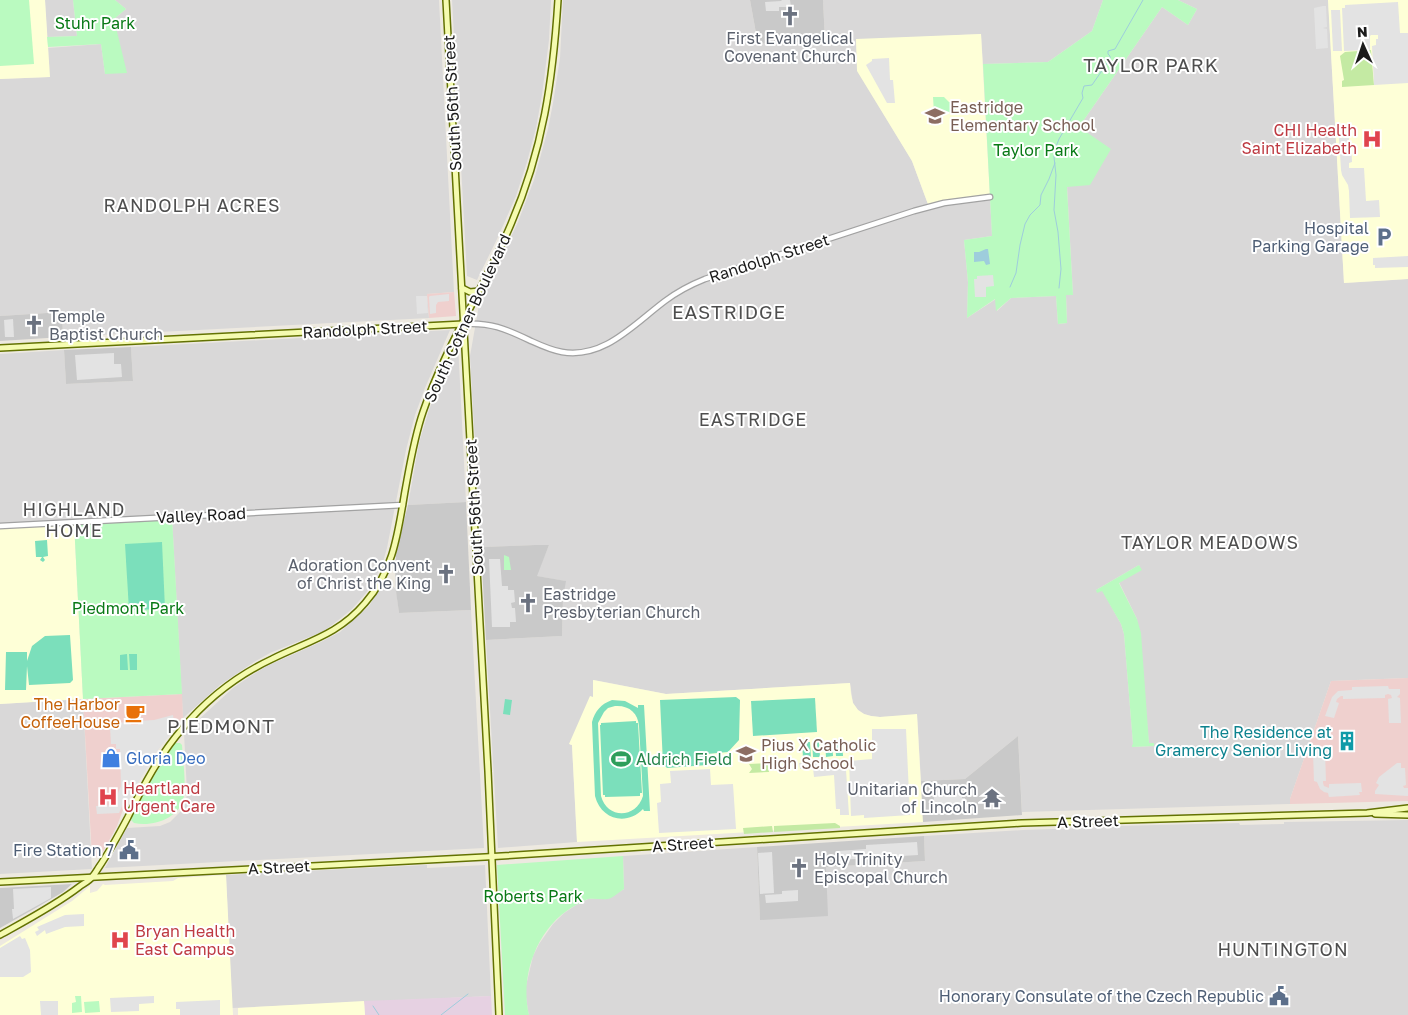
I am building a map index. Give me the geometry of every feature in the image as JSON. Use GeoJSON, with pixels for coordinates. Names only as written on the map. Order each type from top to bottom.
{"type":"FeatureCollection","features":[{"type":"Feature","properties":{"kind":"main road","name":"South 56th Street"},"geometry":{"type":"LineString","coordinates":[[446,0],[500,1015]]}},
{"type":"Feature","properties":{"kind":"main road","name":"South Cotner Boulevard"},"geometry":{"type":"LineString","coordinates":[[0,935],[64,899],[92,877],[113,845],[157,762],[195,715],[246,673],[271,659],[333,631],[364,605],[378,585],[390,562],[394,549],[410,460],[420,420],[437,376],[514,217],[526,188],[538,149],[551,82],[558,0]]}},
{"type":"Feature","properties":{"kind":"main road"},"geometry":{"type":"LineString","coordinates":[[462,288],[468,292],[479,291]]}},
{"type":"Feature","properties":{"kind":"main road","name":"Randolph Street"},"geometry":{"type":"LineString","coordinates":[[0,348],[463,324]]}},
{"type":"Feature","properties":{"kind":"main road","name":"A Street"},"geometry":{"type":"LineString","coordinates":[[1367,813],[1408,808]]}},
{"type":"Feature","properties":{"kind":"main road","name":"A Street"},"geometry":{"type":"LineString","coordinates":[[0,882],[492,857],[1022,823],[1367,813],[1408,815]]}},
{"type":"Feature","properties":{"kind":"street","name":"Randolph Street"},"geometry":{"type":"LineString","coordinates":[[463,324],[499,326],[558,351],[575,353],[591,351],[613,341],[675,294],[704,278],[914,211],[990,197]]}},
{"type":"Feature","properties":{"kind":"street","name":"Valley Road"},"geometry":{"type":"LineString","coordinates":[[0,526],[403,505]]}},
{"type":"Feature","properties":{"kind":"shaded area"},"geometry":{"type":"Polygon","coordinates":[[[0,0],[45,0],[50,77],[0,79],[0,0]]]}},
{"type":"Feature","properties":{"kind":"shaded area"},"geometry":{"type":"Polygon","coordinates":[[[45,0],[73,0],[77,36],[47,37],[45,0]]]}},
{"type":"Feature","properties":{"kind":"shaded area","name":"RANDOLPH ACRES"},"geometry":{"type":"Polygon","coordinates":[[[115,0],[439,0],[454,292],[427,294],[429,318],[63,337],[62,312],[0,316],[0,79],[49,77],[48,48],[101,44],[105,74],[114,19],[126,9],[115,0]]]}},
{"type":"Feature","properties":{"kind":"shaded area"},"geometry":{"type":"Polygon","coordinates":[[[452,0],[551,0],[549,40],[536,128],[516,196],[477,280],[467,276],[452,0]]]}},
{"type":"Feature","properties":{"kind":"shaded area"},"geometry":{"type":"Polygon","coordinates":[[[563,0],[750,0],[758,44],[825,41],[823,0],[1103,0],[1092,31],[1048,62],[983,64],[981,34],[856,40],[858,71],[912,161],[929,207],[990,197],[992,236],[964,240],[968,282],[967,318],[996,299],[997,311],[1011,298],[1056,296],[1058,324],[1067,323],[1066,295],[1073,295],[1067,186],[1079,127],[1162,7],[1188,25],[1197,9],[1178,0],[1328,0],[1344,283],[1408,279],[1408,678],[1331,681],[1290,799],[1290,804],[1022,812],[1018,736],[965,779],[921,781],[917,715],[880,717],[864,714],[853,703],[850,683],[666,694],[594,680],[593,697],[570,745],[572,745],[577,842],[498,848],[486,640],[562,636],[565,581],[536,576],[549,545],[481,547],[470,356],[479,305],[518,222],[534,180],[548,129],[560,58],[563,0]],[[1139,565],[1096,590],[1102,590],[1121,624],[1124,634],[1132,747],[1154,746],[1154,743],[1149,744],[1137,619],[1119,582],[1141,570],[1139,565]]]}},
{"type":"Feature","properties":{"kind":"shaded area","name":"First Evangelical Covenant Church"},"geometry":{"type":"Polygon","coordinates":[[[750,0],[823,0],[825,41],[758,44],[750,0]]]}},
{"type":"Feature","properties":{"kind":"shaded area"},"geometry":{"type":"Polygon","coordinates":[[[790,0],[791,7],[779,7],[779,11],[766,11],[765,2],[790,0]]]}},
{"type":"Feature","properties":{"kind":"shaded area","name":"CHI Health Saint Elizabeth"},"geometry":{"type":"Polygon","coordinates":[[[1328,0],[1408,0],[1408,279],[1344,283],[1328,0]]]}},
{"type":"Feature","properties":{"kind":"shaded area"},"geometry":{"type":"Polygon","coordinates":[[[1398,2],[1400,33],[1408,33],[1408,83],[1374,85],[1372,46],[1376,45],[1378,35],[1370,36],[1370,50],[1344,51],[1342,8],[1345,8],[1345,5],[1398,2]]]}},
{"type":"Feature","properties":{"kind":"shaded area"},"geometry":{"type":"Polygon","coordinates":[[[1326,6],[1327,27],[1323,28],[1327,29],[1328,48],[1316,49],[1314,8],[1326,6]]]}},
{"type":"Feature","properties":{"kind":"shaded area"},"geometry":{"type":"Polygon","coordinates":[[[1331,10],[1340,10],[1342,51],[1333,51],[1331,10]]]}},
{"type":"Feature","properties":{"kind":"shaded area","name":"Eastridge Elementary School"},"geometry":{"type":"Polygon","coordinates":[[[981,34],[990,197],[929,207],[912,161],[857,71],[856,39],[981,34]]]}},
{"type":"Feature","properties":{"kind":"shaded area"},"geometry":{"type":"Polygon","coordinates":[[[889,58],[890,80],[893,80],[895,103],[887,103],[866,65],[872,59],[889,58]]]}},
{"type":"Feature","properties":{"kind":"shaded area"},"geometry":{"type":"Polygon","coordinates":[[[1349,137],[1349,140],[1351,140],[1352,162],[1349,163],[1349,168],[1364,168],[1366,201],[1379,200],[1380,217],[1350,218],[1349,191],[1341,170],[1339,138],[1349,137]]]}},
{"type":"Feature","properties":{"kind":"shaded area"},"geometry":{"type":"Polygon","coordinates":[[[1408,256],[1408,267],[1375,268],[1375,265],[1373,265],[1373,258],[1408,256]]]}},
{"type":"Feature","properties":{"kind":"shaded area"},"geometry":{"type":"Polygon","coordinates":[[[993,275],[994,286],[986,287],[986,297],[975,297],[974,279],[977,279],[977,276],[993,275]]]}},
{"type":"Feature","properties":{"kind":"shaded area"},"geometry":{"type":"Polygon","coordinates":[[[454,292],[456,316],[429,318],[427,294],[454,292]]]}},
{"type":"Feature","properties":{"kind":"shaded area"},"geometry":{"type":"Polygon","coordinates":[[[449,294],[449,301],[438,302],[436,313],[430,314],[429,297],[449,294]]]}},
{"type":"Feature","properties":{"kind":"shaded area"},"geometry":{"type":"Polygon","coordinates":[[[416,296],[427,296],[428,313],[417,314],[416,296]]]}},
{"type":"Feature","properties":{"kind":"shaded area","name":"Temple Baptist Church"},"geometry":{"type":"Polygon","coordinates":[[[62,312],[63,337],[0,341],[0,316],[62,312]]]}},
{"type":"Feature","properties":{"kind":"shaded area"},"geometry":{"type":"Polygon","coordinates":[[[13,319],[14,337],[5,337],[4,320],[13,319]]]}},
{"type":"Feature","properties":{"kind":"shaded area","name":"PIEDMONT"},"geometry":{"type":"Polygon","coordinates":[[[450,330],[415,415],[406,450],[387,548],[376,577],[366,593],[352,609],[324,631],[270,653],[254,662],[220,685],[183,718],[172,517],[0,526],[0,354],[64,350],[66,384],[133,381],[131,347],[450,330]]]}},
{"type":"Feature","properties":{"kind":"shaded area"},"geometry":{"type":"Polygon","coordinates":[[[458,343],[466,502],[408,505],[419,443],[429,410],[439,383],[458,343]]]}},
{"type":"Feature","properties":{"kind":"shaded area","name":"Temple Baptist Church"},"geometry":{"type":"Polygon","coordinates":[[[131,347],[133,381],[66,384],[64,350],[131,347]]]}},
{"type":"Feature","properties":{"kind":"shaded area"},"geometry":{"type":"Polygon","coordinates":[[[114,353],[114,364],[121,364],[122,377],[77,380],[75,355],[114,353]]]}},
{"type":"Feature","properties":{"kind":"shaded area"},"geometry":{"type":"Polygon","coordinates":[[[466,502],[471,610],[399,613],[395,584],[396,553],[408,505],[466,502]]]}},
{"type":"Feature","properties":{"kind":"shaded area"},"geometry":{"type":"Polygon","coordinates":[[[74,522],[83,699],[0,704],[0,526],[74,522]]]}},
{"type":"Feature","properties":{"kind":"shaded area","name":"Eastridge Presbyterian Church"},"geometry":{"type":"Polygon","coordinates":[[[549,545],[537,576],[566,581],[563,598],[562,636],[486,640],[481,547],[549,545]]]}},
{"type":"Feature","properties":{"kind":"shaded area"},"geometry":{"type":"Polygon","coordinates":[[[489,559],[500,559],[502,586],[508,586],[508,590],[514,590],[515,602],[511,603],[512,608],[515,608],[516,622],[510,622],[510,627],[492,627],[489,559]]]}},
{"type":"Feature","properties":{"kind":"shaded area","name":"PIEDMONT"},"geometry":{"type":"Polygon","coordinates":[[[383,583],[391,585],[396,589],[399,613],[471,610],[484,848],[105,868],[127,828],[160,826],[170,822],[181,811],[186,801],[187,792],[184,733],[233,688],[249,677],[267,666],[340,632],[369,606],[383,583]]]}},
{"type":"Feature","properties":{"kind":"shaded area"},"geometry":{"type":"Polygon","coordinates":[[[1408,678],[1408,801],[1290,804],[1290,799],[1331,681],[1408,678]]]}},
{"type":"Feature","properties":{"kind":"shaded area","name":"Pius X Catholic High School"},"geometry":{"type":"Polygon","coordinates":[[[593,680],[666,694],[850,683],[853,703],[864,714],[880,717],[917,714],[923,822],[577,842],[572,745],[569,744],[590,696],[593,697],[593,680]]]}},
{"type":"Feature","properties":{"kind":"shaded area"},"geometry":{"type":"Polygon","coordinates":[[[1388,686],[1389,689],[1400,689],[1400,694],[1397,697],[1400,698],[1401,723],[1389,723],[1388,699],[1392,698],[1388,694],[1385,695],[1385,698],[1343,699],[1343,696],[1341,696],[1336,702],[1339,703],[1334,718],[1325,716],[1332,697],[1338,691],[1352,690],[1352,687],[1388,686]]]}},
{"type":"Feature","properties":{"kind":"shaded area"},"geometry":{"type":"Polygon","coordinates":[[[182,694],[183,718],[163,742],[142,773],[100,857],[92,857],[83,699],[182,694]]]}},
{"type":"Feature","properties":{"kind":"shaded area"},"geometry":{"type":"Polygon","coordinates":[[[83,699],[92,869],[0,874],[0,704],[83,699]]]}},
{"type":"Feature","properties":{"kind":"shaded area"},"geometry":{"type":"Polygon","coordinates":[[[173,715],[175,728],[154,755],[128,801],[125,800],[119,813],[97,814],[96,806],[113,805],[121,786],[120,749],[116,749],[116,744],[111,744],[110,727],[113,727],[113,723],[131,722],[131,725],[138,725],[138,721],[154,720],[173,715]]]}},
{"type":"Feature","properties":{"kind":"shaded area"},"geometry":{"type":"Polygon","coordinates":[[[872,729],[906,729],[910,815],[864,818],[864,815],[851,816],[849,761],[872,759],[872,729]]]}},
{"type":"Feature","properties":{"kind":"shaded area","name":"Unitarian Church of Lincoln"},"geometry":{"type":"Polygon","coordinates":[[[1018,736],[1022,815],[923,822],[921,781],[965,779],[1018,736]]]}},
{"type":"Feature","properties":{"kind":"shaded area"},"geometry":{"type":"Polygon","coordinates":[[[1325,751],[1326,781],[1323,781],[1324,786],[1329,788],[1329,784],[1361,783],[1362,792],[1359,792],[1360,795],[1329,797],[1328,793],[1320,789],[1317,782],[1314,781],[1313,753],[1325,751]]]}},
{"type":"Feature","properties":{"kind":"shaded area"},"geometry":{"type":"Polygon","coordinates":[[[818,762],[819,768],[842,766],[842,770],[846,770],[849,815],[840,815],[840,809],[836,809],[834,775],[814,777],[813,768],[800,769],[799,763],[818,762]]]}},
{"type":"Feature","properties":{"kind":"shaded area"},"geometry":{"type":"Polygon","coordinates":[[[1397,763],[1401,763],[1401,768],[1405,768],[1406,785],[1403,786],[1408,788],[1408,796],[1375,794],[1379,785],[1376,783],[1379,777],[1397,763]]]}},
{"type":"Feature","properties":{"kind":"shaded area"},"geometry":{"type":"Polygon","coordinates":[[[710,769],[711,785],[733,784],[736,829],[659,833],[657,803],[661,802],[660,784],[671,783],[670,771],[710,769]]]}},
{"type":"Feature","properties":{"kind":"shaded area"},"geometry":{"type":"Polygon","coordinates":[[[961,786],[962,798],[965,798],[966,812],[938,814],[938,810],[935,811],[933,788],[961,786]]]}},
{"type":"Feature","properties":{"kind":"shaded area"},"geometry":{"type":"Polygon","coordinates":[[[1408,820],[1408,1015],[529,1015],[528,1011],[526,986],[533,956],[539,944],[553,924],[576,905],[588,899],[609,898],[624,889],[623,856],[757,847],[760,919],[825,867],[925,861],[924,836],[1115,826],[1239,823],[1240,825],[1284,824],[1284,822],[1408,820]]]}},
{"type":"Feature","properties":{"kind":"shaded area"},"geometry":{"type":"Polygon","coordinates":[[[924,836],[925,861],[826,867],[828,916],[760,920],[757,847],[924,836]]]}},
{"type":"Feature","properties":{"kind":"shaded area"},"geometry":{"type":"Polygon","coordinates":[[[917,842],[918,855],[839,860],[838,851],[866,849],[866,845],[917,842]]]}},
{"type":"Feature","properties":{"kind":"shaded area"},"geometry":{"type":"Polygon","coordinates":[[[772,852],[774,893],[760,894],[758,853],[772,852]]]}},
{"type":"Feature","properties":{"kind":"shaded area"},"geometry":{"type":"Polygon","coordinates":[[[427,865],[427,868],[485,865],[491,996],[232,1008],[226,875],[427,865]]]}},
{"type":"Feature","properties":{"kind":"shaded area","name":"Bryan Health East Campus"},"geometry":{"type":"Polygon","coordinates":[[[226,875],[233,1015],[0,1015],[0,946],[72,901],[90,886],[90,893],[97,891],[103,884],[173,881],[178,878],[226,875]]]}},
{"type":"Feature","properties":{"kind":"shaded area"},"geometry":{"type":"Polygon","coordinates":[[[72,884],[63,892],[0,928],[0,888],[72,884]]]}},
{"type":"Feature","properties":{"kind":"shaded area"},"geometry":{"type":"Polygon","coordinates":[[[51,887],[51,898],[13,919],[13,889],[51,887]]]}},
{"type":"Feature","properties":{"kind":"shaded area"},"geometry":{"type":"Polygon","coordinates":[[[798,890],[798,901],[766,903],[765,895],[782,894],[782,891],[798,890]]]}},
{"type":"Feature","properties":{"kind":"shaded area"},"geometry":{"type":"Polygon","coordinates":[[[84,914],[84,926],[65,927],[46,934],[45,930],[37,936],[35,932],[39,930],[37,927],[65,915],[84,914]]]}},
{"type":"Feature","properties":{"kind":"shaded area"},"geometry":{"type":"Polygon","coordinates":[[[20,936],[22,939],[25,938],[30,950],[31,972],[23,977],[0,977],[0,948],[20,936]]]}},
{"type":"Feature","properties":{"kind":"shaded area"},"geometry":{"type":"Polygon","coordinates":[[[154,996],[154,1003],[139,1004],[139,1011],[111,1012],[110,998],[154,996]]]}},
{"type":"Feature","properties":{"kind":"shaded area"},"geometry":{"type":"Polygon","coordinates":[[[491,996],[492,1015],[365,1015],[364,1001],[491,996]]]}},
{"type":"Feature","properties":{"kind":"shaded area"},"geometry":{"type":"Polygon","coordinates":[[[220,1000],[220,1015],[180,1015],[180,1009],[176,1009],[176,1002],[220,1000]]]}},
{"type":"Feature","properties":{"kind":"shaded area"},"geometry":{"type":"Polygon","coordinates":[[[40,1001],[58,1001],[58,1015],[41,1015],[40,1001]]]}},
{"type":"Feature","properties":{"kind":"shaded area"},"geometry":{"type":"Polygon","coordinates":[[[364,1001],[365,1015],[238,1015],[238,1008],[364,1001]]]}},
{"type":"Feature","properties":{"kind":"green space"},"geometry":{"type":"Polygon","coordinates":[[[0,0],[29,0],[34,64],[0,66],[0,0]]]}},
{"type":"Feature","properties":{"kind":"green space","name":"Stuhr Park"},"geometry":{"type":"Polygon","coordinates":[[[73,0],[115,0],[126,9],[114,19],[127,73],[105,74],[101,44],[48,47],[47,37],[77,36],[73,0]]]}},
{"type":"Feature","properties":{"kind":"green space","name":"Taylor Park"},"geometry":{"type":"Polygon","coordinates":[[[1103,0],[1178,0],[1197,9],[1188,25],[1162,7],[1079,127],[1111,149],[1090,185],[1067,187],[1073,295],[1066,295],[1067,323],[1058,324],[1056,296],[1011,298],[996,311],[995,299],[967,318],[968,282],[964,240],[992,236],[983,64],[1048,62],[1092,31],[1103,0]]]}},
{"type":"Feature","properties":{"kind":"green space"},"geometry":{"type":"Polygon","coordinates":[[[1371,50],[1374,85],[1342,87],[1342,81],[1344,80],[1340,56],[1345,52],[1371,50]]]}},
{"type":"Feature","properties":{"kind":"green space"},"geometry":{"type":"Polygon","coordinates":[[[933,97],[944,97],[949,102],[956,102],[956,112],[934,113],[933,97]]]}},
{"type":"Feature","properties":{"kind":"green space","name":"Piedmont Park"},"geometry":{"type":"Polygon","coordinates":[[[172,517],[182,694],[83,699],[74,522],[172,517]]]}},
{"type":"Feature","properties":{"kind":"green space"},"geometry":{"type":"Polygon","coordinates":[[[47,540],[48,556],[43,557],[45,560],[43,562],[40,560],[42,557],[36,557],[35,541],[47,540]]]}},
{"type":"Feature","properties":{"kind":"green space"},"geometry":{"type":"Polygon","coordinates":[[[162,542],[165,609],[129,610],[125,544],[162,542]]]}},
{"type":"Feature","properties":{"kind":"green space"},"geometry":{"type":"Polygon","coordinates":[[[504,555],[509,557],[511,570],[504,570],[504,555]]]}},
{"type":"Feature","properties":{"kind":"green space"},"geometry":{"type":"Polygon","coordinates":[[[1139,565],[1142,570],[1119,583],[1137,619],[1141,633],[1149,743],[1154,743],[1154,746],[1132,747],[1124,634],[1121,624],[1102,591],[1097,593],[1096,590],[1139,565]]]}},
{"type":"Feature","properties":{"kind":"green space"},"geometry":{"type":"Polygon","coordinates":[[[70,635],[73,680],[70,683],[29,685],[27,666],[26,690],[5,690],[6,652],[27,652],[27,661],[32,646],[45,636],[70,635]]]}},
{"type":"Feature","properties":{"kind":"green space"},"geometry":{"type":"Polygon","coordinates":[[[127,654],[128,670],[120,670],[120,655],[127,654]]]}},
{"type":"Feature","properties":{"kind":"green space"},"geometry":{"type":"Polygon","coordinates":[[[129,654],[137,654],[137,670],[130,670],[129,654]]]}},
{"type":"Feature","properties":{"kind":"green space"},"geometry":{"type":"Polygon","coordinates":[[[736,697],[740,700],[739,740],[728,752],[707,754],[707,765],[667,768],[663,764],[660,700],[736,697]]]}},
{"type":"Feature","properties":{"kind":"green space"},"geometry":{"type":"Polygon","coordinates":[[[815,698],[817,732],[753,736],[751,701],[815,698]]]}},
{"type":"Feature","properties":{"kind":"green space"},"geometry":{"type":"Polygon","coordinates":[[[505,699],[512,700],[510,715],[503,714],[505,699]]]}},
{"type":"Feature","properties":{"kind":"green space"},"geometry":{"type":"Polygon","coordinates":[[[612,700],[625,701],[638,708],[638,705],[644,705],[650,811],[644,811],[643,809],[630,818],[622,819],[615,818],[603,811],[595,796],[592,722],[599,708],[612,700]],[[620,706],[608,708],[598,723],[601,796],[604,804],[609,809],[622,813],[634,809],[643,796],[637,717],[628,708],[620,706]]]}},
{"type":"Feature","properties":{"kind":"green space","name":"Aldrich Field"},"geometry":{"type":"Polygon","coordinates":[[[636,721],[638,723],[642,793],[640,793],[640,796],[605,797],[603,795],[600,725],[601,723],[636,721]]]}},
{"type":"Feature","properties":{"kind":"green space"},"geometry":{"type":"Polygon","coordinates":[[[842,740],[843,756],[836,756],[835,741],[842,740]]]}},
{"type":"Feature","properties":{"kind":"green space"},"geometry":{"type":"Polygon","coordinates":[[[819,741],[820,757],[813,757],[812,742],[819,741]]]}},
{"type":"Feature","properties":{"kind":"green space"},"geometry":{"type":"Polygon","coordinates":[[[825,741],[832,741],[833,756],[826,757],[825,741]]]}},
{"type":"Feature","properties":{"kind":"green space"},"geometry":{"type":"Polygon","coordinates":[[[802,742],[810,742],[811,758],[803,758],[802,742]]]}},
{"type":"Feature","properties":{"kind":"green space"},"geometry":{"type":"Polygon","coordinates":[[[175,743],[182,745],[185,784],[181,804],[165,820],[149,824],[134,823],[131,820],[132,817],[150,782],[175,743]]]}},
{"type":"Feature","properties":{"kind":"green space"},"geometry":{"type":"Polygon","coordinates":[[[768,763],[769,772],[749,773],[752,769],[749,764],[768,763]]]}},
{"type":"Feature","properties":{"kind":"green space"},"geometry":{"type":"Polygon","coordinates":[[[835,823],[840,828],[774,832],[774,826],[835,823]]]}},
{"type":"Feature","properties":{"kind":"green space"},"geometry":{"type":"Polygon","coordinates":[[[772,826],[773,832],[744,834],[743,828],[772,826]]]}},
{"type":"Feature","properties":{"kind":"green space","name":"Roberts Park"},"geometry":{"type":"Polygon","coordinates":[[[623,856],[624,889],[608,899],[588,899],[583,901],[564,913],[552,924],[535,951],[530,967],[527,983],[529,1015],[505,1015],[497,865],[623,856]]]}},
{"type":"Feature","properties":{"kind":"green space"},"geometry":{"type":"Polygon","coordinates":[[[75,996],[81,996],[82,1012],[72,1013],[72,1003],[76,1002],[75,996]]]}},
{"type":"Feature","properties":{"kind":"green space"},"geometry":{"type":"Polygon","coordinates":[[[99,1001],[100,1012],[85,1013],[84,1002],[99,1001]]]}},
{"type":"Feature","properties":{"kind":"water"},"geometry":{"type":"Polygon","coordinates":[[[988,249],[990,264],[986,265],[984,261],[974,262],[974,252],[988,249]]]}},
{"type":"Feature","properties":{"kind":"waterway"},"geometry":{"type":"LineString","coordinates":[[1059,288],[1061,269],[1054,210],[1055,149],[1083,98],[1084,86],[1092,85],[1110,59],[1108,51],[1115,49],[1143,0]]}},
{"type":"Feature","properties":{"kind":"waterway"},"geometry":{"type":"LineString","coordinates":[[1010,287],[1016,273],[1025,224],[1030,215],[1040,205],[1041,195],[1055,163]]}},
{"type":"Feature","properties":{"kind":"waterway"},"geometry":{"type":"LineString","coordinates":[[441,1015],[468,994]]}},
{"type":"Feature","properties":{"kind":"waterway"},"geometry":{"type":"LineString","coordinates":[[373,1006],[379,1015]]}},
{"type":"Feature","properties":{"kind":"place","name":"First Evangelical Covenant Church"},"geometry":{"type":"Point","coordinates":[790,16]}},
{"type":"Feature","properties":{"kind":"place","name":"Eastridge Elementary School"},"geometry":{"type":"Point","coordinates":[935,116]}},
{"type":"Feature","properties":{"kind":"place","name":"CHI Health Saint Elizabeth"},"geometry":{"type":"Point","coordinates":[1372,139]}},
{"type":"Feature","properties":{"kind":"place","name":"Hospital Parking Garage"},"geometry":{"type":"Point","coordinates":[1384,237]}},
{"type":"Feature","properties":{"kind":"place","name":"Temple Baptist Church"},"geometry":{"type":"Point","coordinates":[34,325]}},
{"type":"Feature","properties":{"kind":"place","name":"Adoration Convent of Christ the King"},"geometry":{"type":"Point","coordinates":[446,574]}},
{"type":"Feature","properties":{"kind":"place","name":"Eastridge Presbyterian Church"},"geometry":{"type":"Point","coordinates":[528,603]}},
{"type":"Feature","properties":{"kind":"place","name":"The Harbor CoffeeHouse"},"geometry":{"type":"Point","coordinates":[135,713]}},
{"type":"Feature","properties":{"kind":"place","name":"The Residence at Gramercy Senior Living"},"geometry":{"type":"Point","coordinates":[1347,741]}},
{"type":"Feature","properties":{"kind":"place","name":"Pius X Catholic High School"},"geometry":{"type":"Point","coordinates":[746,754]}},
{"type":"Feature","properties":{"kind":"place","name":"Gloria Deo"},"geometry":{"type":"Point","coordinates":[111,758]}},
{"type":"Feature","properties":{"kind":"place","name":"Aldrich Field"},"geometry":{"type":"Point","coordinates":[621,759]}},
{"type":"Feature","properties":{"kind":"place","name":"Heartland Urgent Care"},"geometry":{"type":"Point","coordinates":[108,797]}},
{"type":"Feature","properties":{"kind":"place","name":"Unitarian Church of Lincoln"},"geometry":{"type":"Point","coordinates":[992,798]}},
{"type":"Feature","properties":{"kind":"place","name":"Fire Station 7"},"geometry":{"type":"Point","coordinates":[129,850]}},
{"type":"Feature","properties":{"kind":"place","name":"Holy Trinity Episcopal Church"},"geometry":{"type":"Point","coordinates":[799,868]}},
{"type":"Feature","properties":{"kind":"place","name":"Bryan Health East Campus"},"geometry":{"type":"Point","coordinates":[120,940]}},
{"type":"Feature","properties":{"kind":"place","name":"Honorary Consulate of the Czech Republic"},"geometry":{"type":"Point","coordinates":[1279,996]}},
{"type":"Feature","properties":{"kind":"district","name":"TAYLOR PARK"},"geometry":{"type":"Point","coordinates":[1151,65]}},
{"type":"Feature","properties":{"kind":"district","name":"RANDOLPH ACRES"},"geometry":{"type":"Point","coordinates":[192,206]}},
{"type":"Feature","properties":{"kind":"district","name":"EASTRIDGE"},"geometry":{"type":"Point","coordinates":[729,312]}},
{"type":"Feature","properties":{"kind":"district","name":"EASTRIDGE"},"geometry":{"type":"Point","coordinates":[753,420]}},
{"type":"Feature","properties":{"kind":"district","name":"HIGHLAND HOME"},"geometry":{"type":"Point","coordinates":[74,520]}},
{"type":"Feature","properties":{"kind":"district","name":"TAYLOR MEADOWS"},"geometry":{"type":"Point","coordinates":[1210,543]}},
{"type":"Feature","properties":{"kind":"district","name":"PIEDMONT"},"geometry":{"type":"Point","coordinates":[221,726]}},
{"type":"Feature","properties":{"kind":"district","name":"HUNTINGTON"},"geometry":{"type":"Point","coordinates":[1283,950]}}]}
